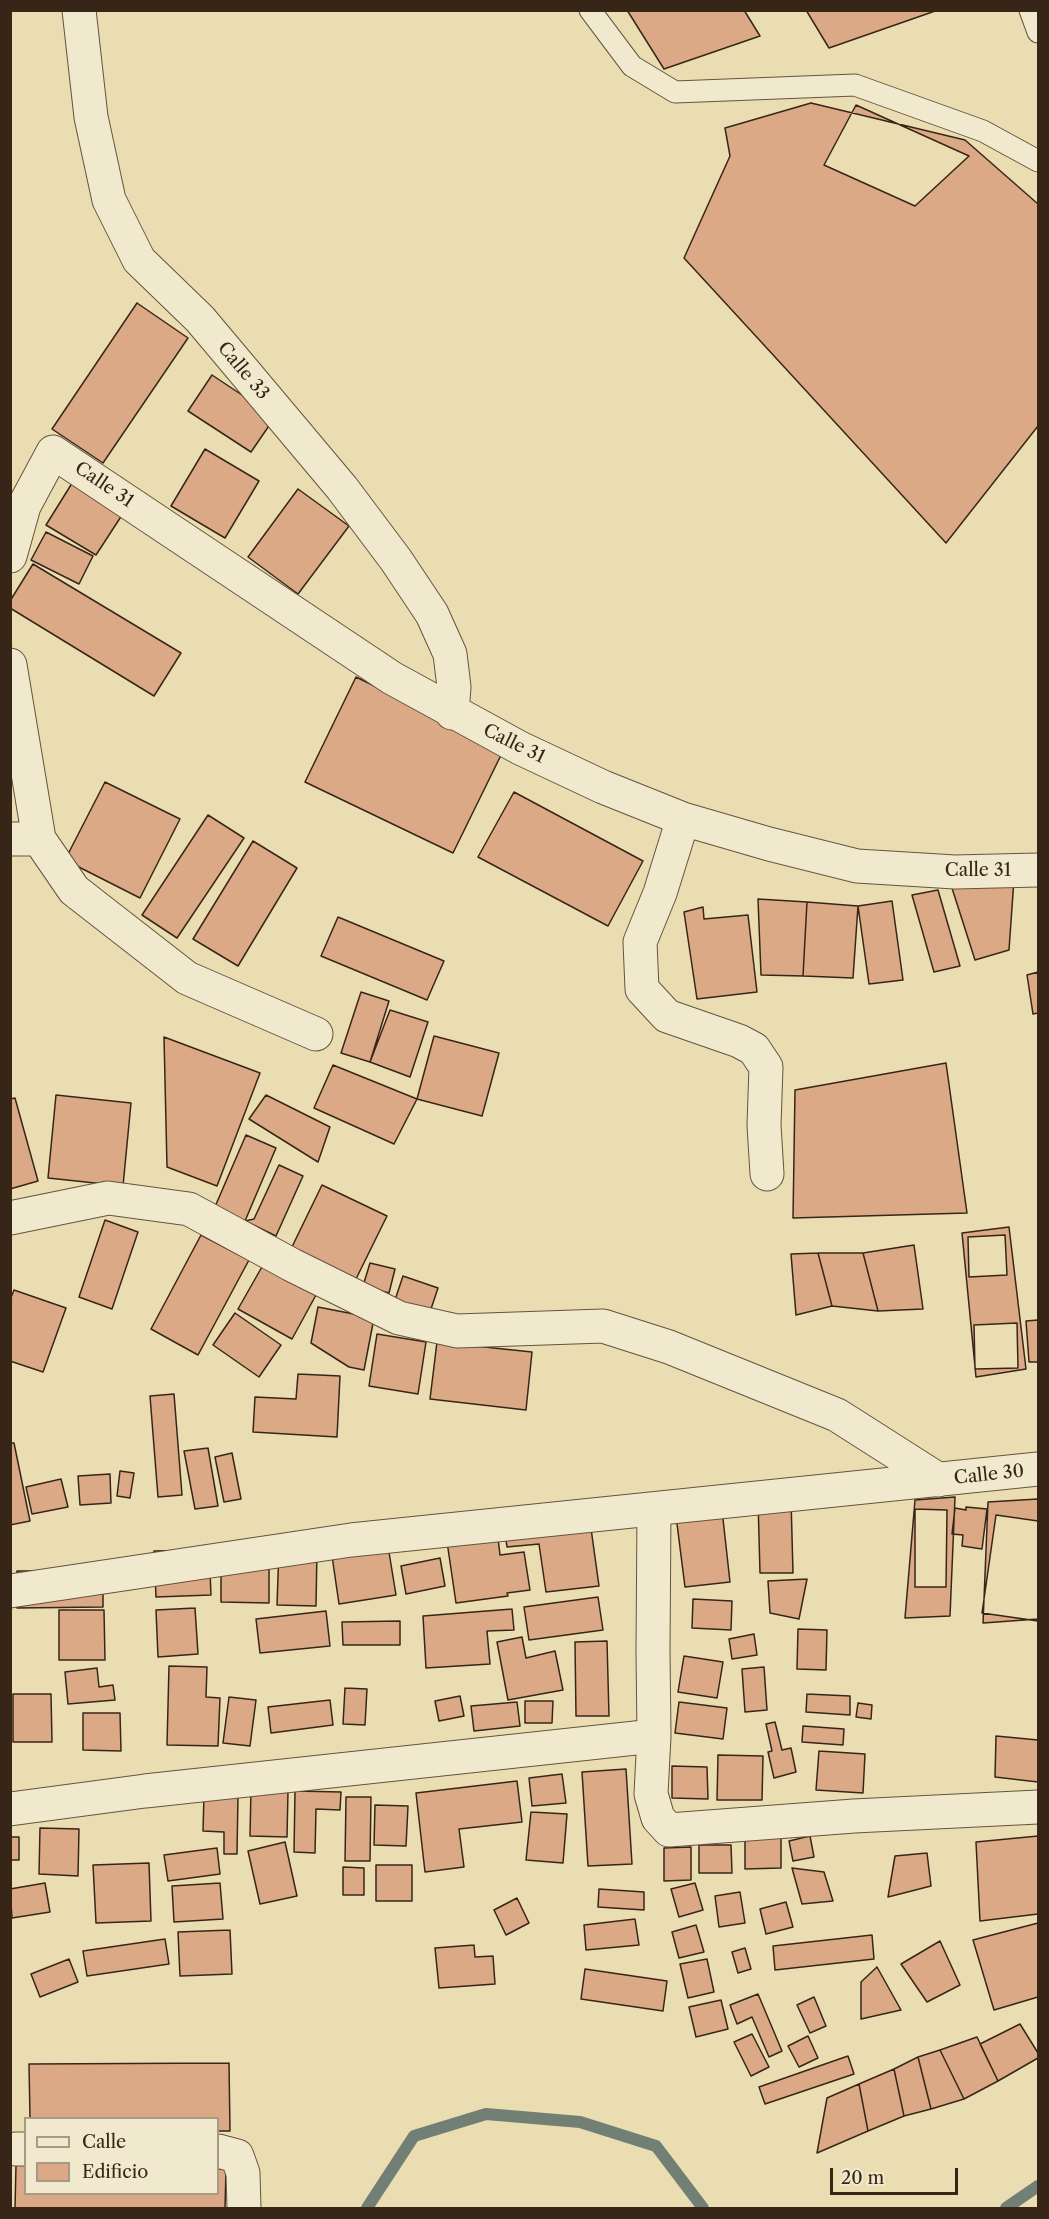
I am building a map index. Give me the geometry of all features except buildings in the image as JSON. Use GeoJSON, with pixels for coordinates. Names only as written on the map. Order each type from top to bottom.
{"type":"FeatureCollection","features":[{"type":"Feature","properties":{"kind":"street","name":"Calle 33"},"geometry":{"type":"LineString","coordinates":[[79,10],[91,117],[109,200],[139,260],[200,320],[342,488],[396,560],[432,614],[450,654],[454,687],[452,713]]}},
{"type":"Feature","properties":{"kind":"street","name":"Calle 31"},"geometry":{"type":"LineString","coordinates":[[10,556],[24,506],[53,452],[392,678],[519,748],[603,787],[683,819],[857,866],[955,872],[1038,870]]}},
{"type":"Feature","properties":{"kind":"street"},"geometry":{"type":"LineString","coordinates":[[10,665],[25,839],[74,890],[187,978],[316,1034]]}},
{"type":"Feature","properties":{"kind":"street"},"geometry":{"type":"LineString","coordinates":[[683,819],[660,893],[640,942],[642,988],[667,1016],[739,1041],[754,1049],[766,1067],[764,1125],[767,1174]]}},
{"type":"Feature","properties":{"kind":"street"},"geometry":{"type":"LineString","coordinates":[[10,1218],[108,1198],[189,1209],[292,1265],[399,1318],[457,1331],[603,1326],[728,1370],[837,1415],[939,1480]]}},
{"type":"Feature","properties":{"kind":"street","name":"Calle 30"},"geometry":{"type":"LineString","coordinates":[[10,1591],[351,1540],[1038,1469]]}},
{"type":"Feature","properties":{"kind":"street"},"geometry":{"type":"LineString","coordinates":[[654,1510],[654,1736],[651,1794],[658,1818],[669,1830],[854,1816],[1038,1807]]}},
{"type":"Feature","properties":{"kind":"street"},"geometry":{"type":"LineString","coordinates":[[10,1809],[157,1789],[654,1736]]}},
{"type":"Feature","properties":{"kind":"street"},"geometry":{"type":"LineString","coordinates":[[219,2151],[237,2156],[243,2173],[244,2208]]}},
{"type":"Feature","properties":{"kind":"lane"},"geometry":{"type":"LineString","coordinates":[[590,10],[632,66],[675,92],[855,85],[983,131],[1038,161]]}},
{"type":"Feature","properties":{"kind":"lane"},"geometry":{"type":"LineString","coordinates":[[1030,10],[1038,32]]}},
{"type":"Feature","properties":{"kind":"waterway"},"geometry":{"type":"LineString","coordinates":[[367,2208],[414,2136],[486,2114],[580,2122],[656,2146],[703,2208]]}},
{"type":"Feature","properties":{"kind":"waterway"},"geometry":{"type":"LineString","coordinates":[[1006,2208],[1038,2186]]}}]}
